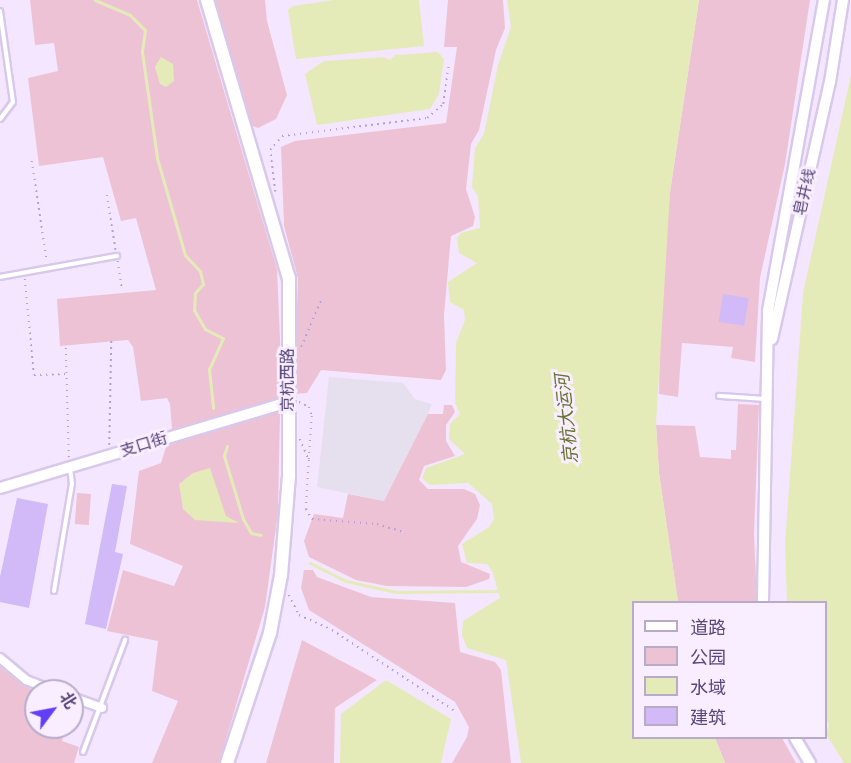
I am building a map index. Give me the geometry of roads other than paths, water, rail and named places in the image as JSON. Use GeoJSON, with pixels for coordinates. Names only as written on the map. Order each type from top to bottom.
{"type":"FeatureCollection","features":[{"type":"Feature","properties":{"kind":"main road","name":"京杭西路"},"geometry":{"type":"LineString","coordinates":[[207,0],[287,268],[289,476],[281,575],[270,633],[227,763]]}},
{"type":"Feature","properties":{"kind":"street","name":"皂井线"},"geometry":{"type":"LineString","coordinates":[[763,601],[764,383],[768,311],[824,0]]}},
{"type":"Feature","properties":{"kind":"street","name":"皂井线"},"geometry":{"type":"LineString","coordinates":[[764,383],[843,0]]}},
{"type":"Feature","properties":{"kind":"street","name":"支口街"},"geometry":{"type":"LineString","coordinates":[[0,489],[288,402]]}},
{"type":"Feature","properties":{"kind":"street"},"geometry":{"type":"LineString","coordinates":[[0,658],[25,679]]}},
{"type":"Feature","properties":{"kind":"street"},"geometry":{"type":"LineString","coordinates":[[84,701],[102,708]]}},
{"type":"Feature","properties":{"kind":"street"},"geometry":{"type":"LineString","coordinates":[[796,739],[810,763]]}},
{"type":"Feature","properties":{"kind":"lane"},"geometry":{"type":"LineString","coordinates":[[0,11],[13,102],[0,119]]}},
{"type":"Feature","properties":{"kind":"lane"},"geometry":{"type":"LineString","coordinates":[[0,277],[117,256]]}},
{"type":"Feature","properties":{"kind":"lane"},"geometry":{"type":"LineString","coordinates":[[719,396],[764,399]]}},
{"type":"Feature","properties":{"kind":"lane"},"geometry":{"type":"LineString","coordinates":[[54,591],[72,484],[70,468]]}},
{"type":"Feature","properties":{"kind":"lane"},"geometry":{"type":"LineString","coordinates":[[83,752],[102,708],[125,640]]}},
{"type":"Feature","properties":{"kind":"water"},"geometry":{"type":"Polygon","coordinates":[[[334,0],[419,0],[424,46],[296,59],[288,10],[293,6],[334,0]]]}},
{"type":"Feature","properties":{"kind":"water","name":"京杭大运河"},"geometry":{"type":"Polygon","coordinates":[[[507,0],[699,0],[670,192],[656,425],[659,473],[678,601],[632,601],[632,739],[715,739],[725,763],[521,763],[506,660],[467,648],[462,635],[463,621],[500,598],[492,571],[487,564],[467,563],[462,544],[489,527],[494,519],[492,504],[468,483],[430,485],[422,478],[426,468],[465,454],[449,439],[450,424],[460,414],[455,403],[456,343],[465,320],[464,310],[450,302],[448,282],[477,263],[459,253],[457,238],[461,233],[480,228],[478,196],[472,187],[475,148],[484,134],[498,65],[511,27],[507,0]]]}},
{"type":"Feature","properties":{"kind":"water"},"geometry":{"type":"Polygon","coordinates":[[[438,52],[444,59],[439,94],[430,109],[317,125],[305,74],[324,61],[384,57],[390,60],[395,55],[438,52]]]}},
{"type":"Feature","properties":{"kind":"water"},"geometry":{"type":"Polygon","coordinates":[[[161,57],[173,64],[174,81],[166,87],[160,84],[155,67],[161,57]]]}},
{"type":"Feature","properties":{"kind":"water"},"geometry":{"type":"Polygon","coordinates":[[[851,75],[851,763],[844,763],[827,736],[829,725],[827,721],[827,601],[787,601],[785,544],[803,293],[851,75]]]}},
{"type":"Feature","properties":{"kind":"water"},"geometry":{"type":"Polygon","coordinates":[[[210,468],[226,516],[239,523],[195,520],[183,509],[179,484],[193,473],[210,468]]]}},
{"type":"Feature","properties":{"kind":"water"},"geometry":{"type":"Polygon","coordinates":[[[386,680],[451,719],[441,763],[340,763],[341,714],[386,680]]]}},
{"type":"Feature","properties":{"kind":"waterway"},"geometry":{"type":"LineString","coordinates":[[95,0],[130,15],[145,30],[142,52],[157,158],[185,255],[200,271],[203,284],[195,293],[194,310],[205,329],[223,338],[209,369],[213,408]]}},
{"type":"Feature","properties":{"kind":"waterway"},"geometry":{"type":"LineString","coordinates":[[227,446],[224,456],[243,519],[251,533],[261,535]]}},
{"type":"Feature","properties":{"kind":"waterway"},"geometry":{"type":"LineString","coordinates":[[310,563],[346,581],[396,592],[501,591]]}}]}
